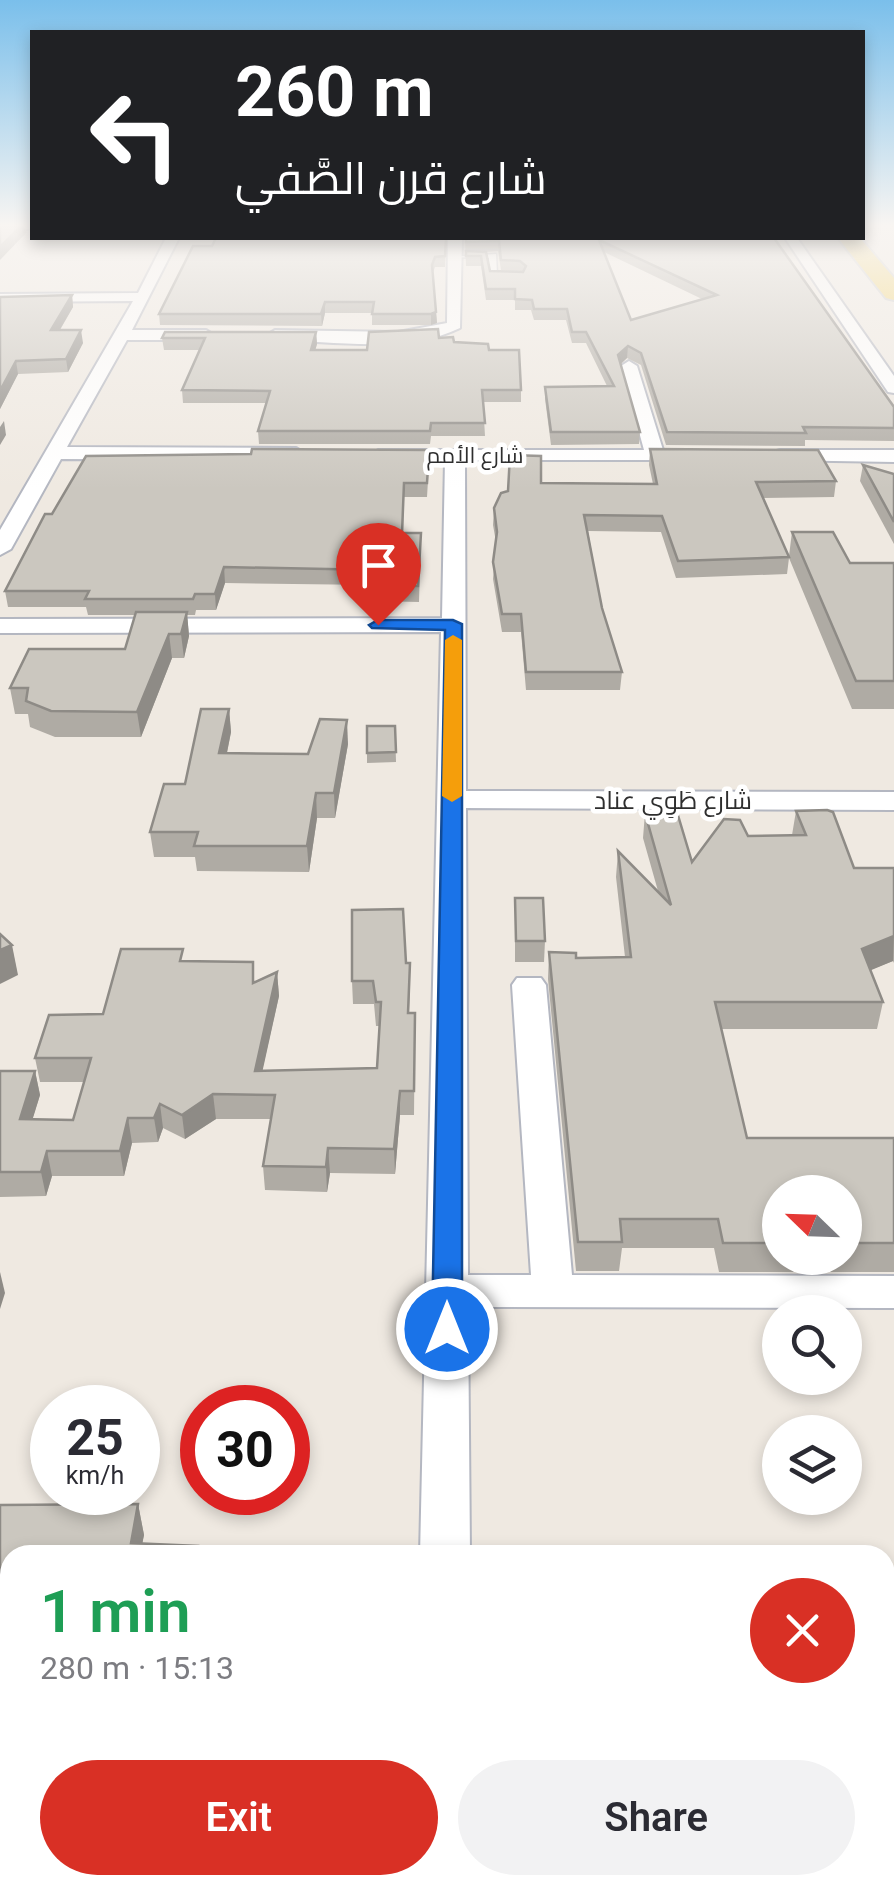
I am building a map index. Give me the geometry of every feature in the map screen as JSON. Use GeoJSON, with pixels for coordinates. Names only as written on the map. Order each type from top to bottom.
{"type":"FeatureCollection","features":[{"type":"Feature","properties":{"kind":"street"},"geometry":{"type":"LineString","coordinates":[[0,549],[134,312]]}},
{"type":"Feature","properties":{"kind":"street"},"geometry":{"type":"LineString","coordinates":[[260,335],[415,336],[450,330],[456,325],[456,312]]}},
{"type":"Feature","properties":{"kind":"street"},"geometry":{"type":"LineString","coordinates":[[842,312],[894,388]]}},
{"type":"Feature","properties":{"kind":"street"},"geometry":{"type":"LineString","coordinates":[[121,335],[221,335]]}},
{"type":"Feature","properties":{"kind":"street"},"geometry":{"type":"LineString","coordinates":[[629,366],[655,456]]}},
{"type":"Feature","properties":{"kind":"street"},"geometry":{"type":"LineString","coordinates":[[56,453],[315,454]]}},
{"type":"Feature","properties":{"kind":"street","name":"شارع الأمم"},"geometry":{"type":"LineString","coordinates":[[355,454],[715,456]]}},
{"type":"Feature","properties":{"kind":"street"},"geometry":{"type":"LineString","coordinates":[[445,1545],[455,455]]}},
{"type":"Feature","properties":{"kind":"street"},"geometry":{"type":"LineString","coordinates":[[754,456],[894,456]]}},
{"type":"Feature","properties":{"kind":"street"},"geometry":{"type":"LineString","coordinates":[[0,626],[453,624]]}},
{"type":"Feature","properties":{"kind":"street","name":"شارع طَوِي عناد"},"geometry":{"type":"LineString","coordinates":[[452,799],[894,801]]}},
{"type":"Feature","properties":{"kind":"street"},"geometry":{"type":"LineString","coordinates":[[529,985],[553,1291]]}},
{"type":"Feature","properties":{"kind":"street"},"geometry":{"type":"LineString","coordinates":[[447,1291],[894,1292]]}},
{"type":"Feature","properties":{"kind":"building"},"geometry":{"type":"Polygon","coordinates":[[[0,312],[62,312],[51,330],[81,330],[66,359],[16,361],[0,391],[0,312]]]}},
{"type":"Feature","properties":{"kind":"building"},"geometry":{"type":"Polygon","coordinates":[[[160,312],[322,312],[321,314],[160,312]]]}},
{"type":"Feature","properties":{"kind":"building"},"geometry":{"type":"Polygon","coordinates":[[[372,312],[435,312],[431,314],[372,312]]]}},
{"type":"Feature","properties":{"kind":"building"},"geometry":{"type":"Polygon","coordinates":[[[568,312],[628,312],[631,320],[657,312],[827,312],[894,407],[894,428],[803,427],[806,433],[667,432],[641,353],[628,346],[618,355],[640,432],[551,432],[545,387],[614,386],[586,332],[572,332],[568,312]]]}},
{"type":"Feature","properties":{"kind":"building"},"geometry":{"type":"Polygon","coordinates":[[[438,329],[439,338],[453,337],[454,342],[488,344],[489,350],[519,350],[521,390],[482,390],[485,423],[431,423],[430,431],[258,431],[270,391],[182,390],[205,338],[162,338],[165,332],[316,332],[311,350],[367,350],[369,332],[438,329]]]}},
{"type":"Feature","properties":{"kind":"building"},"geometry":{"type":"Polygon","coordinates":[[[252,449],[429,450],[427,483],[404,483],[402,533],[421,533],[418,586],[373,585],[376,570],[224,567],[215,594],[195,594],[193,599],[85,599],[89,591],[5,591],[45,514],[52,514],[86,456],[251,454],[252,449]]]}},
{"type":"Feature","properties":{"kind":"building"},"geometry":{"type":"Polygon","coordinates":[[[650,449],[818,450],[836,481],[756,482],[789,557],[678,561],[662,516],[584,515],[602,608],[622,672],[526,672],[521,614],[502,614],[493,562],[497,532],[494,508],[501,493],[508,491],[510,455],[541,456],[541,483],[657,484],[650,449]]]}},
{"type":"Feature","properties":{"kind":"building"},"geometry":{"type":"Polygon","coordinates":[[[863,465],[894,474],[894,522],[863,465]]]}},
{"type":"Feature","properties":{"kind":"building"},"geometry":{"type":"Polygon","coordinates":[[[792,532],[833,532],[850,563],[894,563],[894,681],[856,681],[792,532]]]}},
{"type":"Feature","properties":{"kind":"building"},"geometry":{"type":"Polygon","coordinates":[[[136,612],[187,612],[181,634],[169,634],[137,712],[51,711],[26,701],[28,688],[10,688],[29,649],[125,649],[136,612]]]}},
{"type":"Feature","properties":{"kind":"building"},"geometry":{"type":"Polygon","coordinates":[[[201,709],[229,709],[219,753],[308,754],[320,719],[347,720],[334,793],[316,793],[307,846],[194,846],[198,832],[150,832],[164,784],[185,784],[201,709]]]}},
{"type":"Feature","properties":{"kind":"building"},"geometry":{"type":"Polygon","coordinates":[[[367,726],[395,726],[396,752],[367,753],[367,726]]]}},
{"type":"Feature","properties":{"kind":"building"},"geometry":{"type":"Polygon","coordinates":[[[796,811],[833,812],[854,868],[894,868],[894,936],[862,949],[883,1002],[715,1002],[747,1138],[894,1138],[894,1243],[862,1243],[862,1175],[762,1175],[762,1243],[723,1243],[718,1219],[620,1219],[622,1242],[578,1242],[549,952],[576,953],[576,958],[631,957],[618,851],[671,905],[645,813],[677,812],[692,862],[724,819],[740,820],[748,836],[806,835],[796,811]]]}},
{"type":"Feature","properties":{"kind":"building"},"geometry":{"type":"Polygon","coordinates":[[[515,898],[543,898],[545,941],[516,941],[515,898]]]}},
{"type":"Feature","properties":{"kind":"building"},"geometry":{"type":"Polygon","coordinates":[[[403,909],[406,963],[410,963],[408,1013],[415,1013],[414,1091],[400,1091],[394,1149],[328,1148],[326,1167],[263,1166],[275,1095],[213,1094],[182,1115],[160,1104],[154,1118],[128,1118],[120,1151],[47,1151],[41,1172],[0,1172],[0,1071],[35,1071],[20,1119],[73,1120],[91,1058],[35,1058],[49,1015],[103,1014],[121,949],[183,949],[180,961],[253,962],[253,983],[277,972],[255,1071],[377,1068],[381,1002],[376,1002],[373,981],[352,981],[352,910],[403,909]]]}},
{"type":"Feature","properties":{"kind":"building"},"geometry":{"type":"Polygon","coordinates":[[[0,934],[12,945],[0,950],[0,934]]]}},
{"type":"Feature","properties":{"kind":"building"},"geometry":{"type":"Polygon","coordinates":[[[0,1505],[30,1505],[30,1515],[136,1515],[131,1543],[176,1545],[0,1545],[0,1505]]]}},
{"type":"Feature","properties":{"kind":"slow traffic"},"geometry":{"type":"LineString","coordinates":[[452,796],[453,640]]}},
{"type":"Feature","properties":{"kind":"route"},"geometry":{"type":"LineString","coordinates":[[378,625],[453,624],[447,1329]]}}]}
